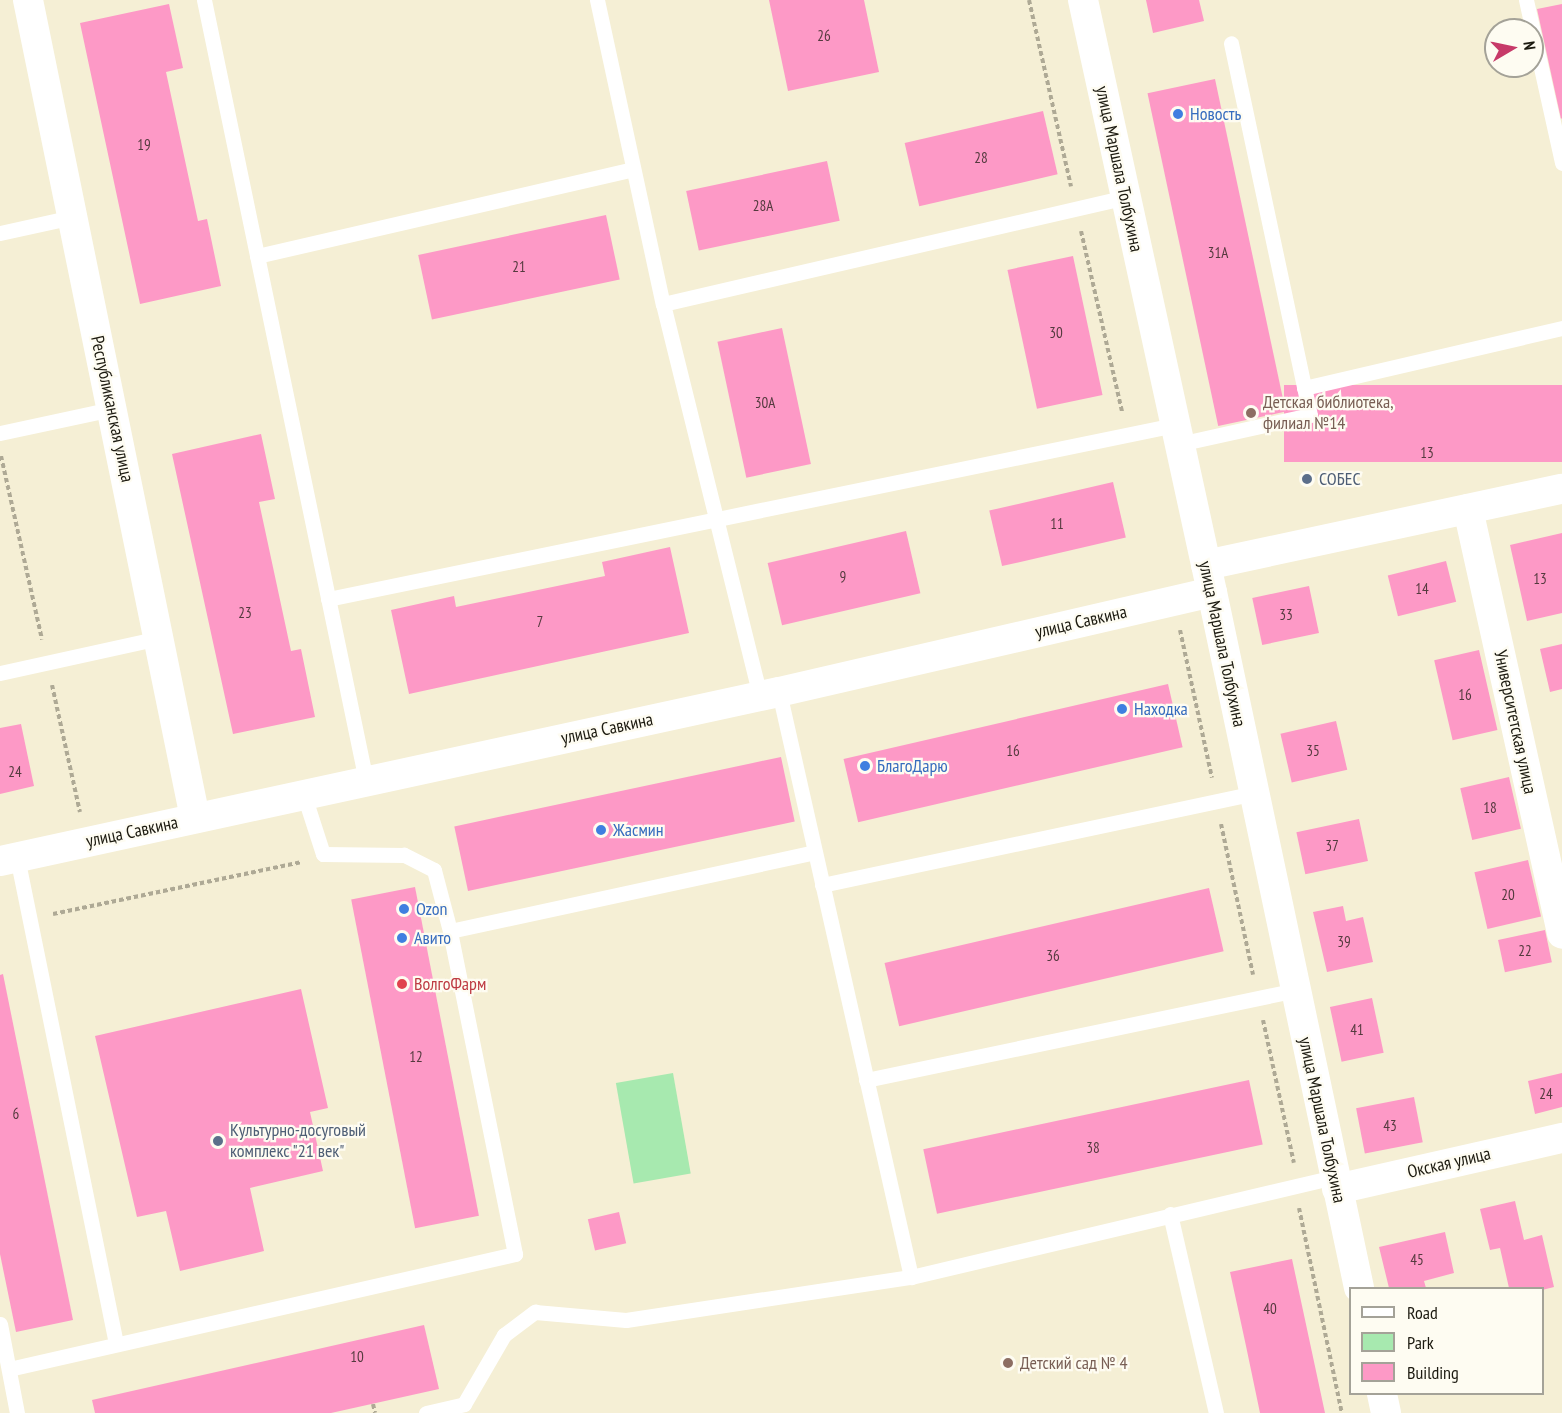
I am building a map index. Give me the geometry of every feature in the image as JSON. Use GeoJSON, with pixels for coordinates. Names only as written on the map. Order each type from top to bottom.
{"type":"FeatureCollection","features":[{"type":"Feature","properties":{"kind":"street","name":"Республиканская улица"},"geometry":{"type":"LineString","coordinates":[[28,0],[195,818]]}},
{"type":"Feature","properties":{"kind":"street","name":"улица Маршала Толбухина"},"geometry":{"type":"LineString","coordinates":[[1083,0],[1209,578],[1359,1287]]}},
{"type":"Feature","properties":{"kind":"street","name":"улица Савкина"},"geometry":{"type":"LineString","coordinates":[[8,859],[769,694],[1468,509],[1562,489]]}},
{"type":"Feature","properties":{"kind":"street","name":"Университетская улица"},"geometry":{"type":"LineString","coordinates":[[1468,509],[1562,934]]}},
{"type":"Feature","properties":{"kind":"street","name":"Окская улица"},"geometry":{"type":"LineString","coordinates":[[1335,1183],[1562,1138]]}},
{"type":"Feature","properties":{"kind":"street"},"geometry":{"type":"LineString","coordinates":[[1382,1395],[1386,1413]]}},
{"type":"Feature","properties":{"kind":"lane"},"geometry":{"type":"LineString","coordinates":[[204,0],[366,781]]}},
{"type":"Feature","properties":{"kind":"lane"},"geometry":{"type":"LineString","coordinates":[[597,0],[663,304],[718,520],[815,852],[911,1277]]}},
{"type":"Feature","properties":{"kind":"lane"},"geometry":{"type":"LineString","coordinates":[[1526,0],[1562,163]]}},
{"type":"Feature","properties":{"kind":"lane"},"geometry":{"type":"LineString","coordinates":[[328,599],[718,520],[1177,434],[1310,415],[1230,44]]}},
{"type":"Feature","properties":{"kind":"lane"},"geometry":{"type":"LineString","coordinates":[[257,256],[633,169]]}},
{"type":"Feature","properties":{"kind":"lane"},"geometry":{"type":"LineString","coordinates":[[663,304],[1125,197]]}},
{"type":"Feature","properties":{"kind":"lane"},"geometry":{"type":"LineString","coordinates":[[0,233],[73,217]]}},
{"type":"Feature","properties":{"kind":"lane"},"geometry":{"type":"LineString","coordinates":[[1304,387],[1562,328]]}},
{"type":"Feature","properties":{"kind":"lane"},"geometry":{"type":"LineString","coordinates":[[0,434],[112,409]]}},
{"type":"Feature","properties":{"kind":"lane"},"geometry":{"type":"LineString","coordinates":[[0,673],[159,638]]}},
{"type":"Feature","properties":{"kind":"lane"},"geometry":{"type":"LineString","coordinates":[[822,885],[1254,793]]}},
{"type":"Feature","properties":{"kind":"lane"},"geometry":{"type":"LineString","coordinates":[[9,1369],[515,1254],[450,931],[434,870],[404,855],[323,854],[304,795]]}},
{"type":"Feature","properties":{"kind":"lane"},"geometry":{"type":"LineString","coordinates":[[450,931],[815,852]]}},
{"type":"Feature","properties":{"kind":"lane"},"geometry":{"type":"LineString","coordinates":[[8,859],[29,919],[116,1343]]}},
{"type":"Feature","properties":{"kind":"lane"},"geometry":{"type":"LineString","coordinates":[[866,1080],[1295,990]]}},
{"type":"Feature","properties":{"kind":"lane"},"geometry":{"type":"LineString","coordinates":[[426,1413],[464,1404],[504,1335],[535,1312],[626,1320],[911,1277],[1170,1214],[1335,1183]]}},
{"type":"Feature","properties":{"kind":"lane"},"geometry":{"type":"LineString","coordinates":[[1170,1214],[1216,1413]]}},
{"type":"Feature","properties":{"kind":"lane"},"geometry":{"type":"LineString","coordinates":[[0,1324],[17,1413]]}},
{"type":"Feature","properties":{"kind":"path"},"geometry":{"type":"LineString","coordinates":[[29,919],[298,863],[323,854]]}},
{"type":"Feature","properties":{"kind":"path"},"geometry":{"type":"LineString","coordinates":[[373,1404],[375,1413]]}},
{"type":"Feature","properties":{"kind":"green space"},"geometry":{"type":"Polygon","coordinates":[[[673,1073],[691,1173],[634,1184],[616,1083],[673,1073]]]}},
{"type":"Feature","properties":{"kind":"building"},"geometry":{"type":"Polygon","coordinates":[[[769,0],[864,0],[879,72],[788,91],[769,0]]]}},
{"type":"Feature","properties":{"kind":"building"},"geometry":{"type":"Polygon","coordinates":[[[1146,0],[1199,0],[1204,21],[1153,33],[1146,0]]]}},
{"type":"Feature","properties":{"kind":"building"},"geometry":{"type":"Polygon","coordinates":[[[169,4],[183,68],[166,72],[198,221],[207,219],[221,286],[140,304],[80,23],[169,4]]]}},
{"type":"Feature","properties":{"kind":"building"},"geometry":{"type":"Polygon","coordinates":[[[1562,4],[1561,119],[1544,41],[1544,18],[1539,18],[1537,9],[1562,4]]]}},
{"type":"Feature","properties":{"kind":"building"},"geometry":{"type":"Polygon","coordinates":[[[1215,79],[1286,412],[1218,426],[1148,93],[1215,79]]]}},
{"type":"Feature","properties":{"kind":"building"},"geometry":{"type":"Polygon","coordinates":[[[1043,111],[1058,174],[919,206],[905,143],[1043,111]]]}},
{"type":"Feature","properties":{"kind":"building"},"geometry":{"type":"Polygon","coordinates":[[[827,161],[840,221],[699,251],[686,191],[827,161]]]}},
{"type":"Feature","properties":{"kind":"building"},"geometry":{"type":"Polygon","coordinates":[[[606,215],[620,280],[432,319],[418,255],[606,215]]]}},
{"type":"Feature","properties":{"kind":"building"},"geometry":{"type":"Polygon","coordinates":[[[1073,256],[1103,395],[1037,409],[1007,270],[1073,256]]]}},
{"type":"Feature","properties":{"kind":"building"},"geometry":{"type":"Polygon","coordinates":[[[782,328],[811,464],[746,478],[717,342],[782,328]]]}},
{"type":"Feature","properties":{"kind":"building"},"geometry":{"type":"Polygon","coordinates":[[[1284,385],[1562,385],[1562,462],[1284,462],[1284,385]]]}},
{"type":"Feature","properties":{"kind":"building"},"geometry":{"type":"Polygon","coordinates":[[[261,434],[275,499],[259,502],[291,651],[301,649],[315,717],[233,734],[172,454],[261,434]]]}},
{"type":"Feature","properties":{"kind":"building"},"geometry":{"type":"Polygon","coordinates":[[[1113,482],[1126,538],[1002,566],[989,511],[1113,482]]]}},
{"type":"Feature","properties":{"kind":"building"},"geometry":{"type":"Polygon","coordinates":[[[906,531],[920,593],[782,625],[768,563],[906,531]]]}},
{"type":"Feature","properties":{"kind":"building"},"geometry":{"type":"Polygon","coordinates":[[[1562,533],[1562,613],[1527,621],[1510,545],[1562,533]]]}},
{"type":"Feature","properties":{"kind":"building"},"geometry":{"type":"Polygon","coordinates":[[[670,547],[689,633],[409,694],[391,610],[454,596],[456,607],[605,576],[602,562],[670,547]]]}},
{"type":"Feature","properties":{"kind":"building"},"geometry":{"type":"Polygon","coordinates":[[[1446,561],[1456,602],[1398,616],[1388,576],[1446,561]]]}},
{"type":"Feature","properties":{"kind":"building"},"geometry":{"type":"Polygon","coordinates":[[[1309,586],[1319,633],[1262,645],[1252,598],[1309,586]]]}},
{"type":"Feature","properties":{"kind":"building"},"geometry":{"type":"Polygon","coordinates":[[[1562,644],[1562,689],[1550,692],[1540,649],[1562,644]]]}},
{"type":"Feature","properties":{"kind":"building"},"geometry":{"type":"Polygon","coordinates":[[[1479,650],[1497,730],[1453,740],[1434,660],[1479,650]]]}},
{"type":"Feature","properties":{"kind":"building"},"geometry":{"type":"Polygon","coordinates":[[[1168,684],[1183,747],[858,822],[844,759],[1168,684]]]}},
{"type":"Feature","properties":{"kind":"building"},"geometry":{"type":"Polygon","coordinates":[[[1336,721],[1347,770],[1292,783],[1280,734],[1336,721]]]}},
{"type":"Feature","properties":{"kind":"building"},"geometry":{"type":"Polygon","coordinates":[[[21,724],[34,786],[0,794],[0,728],[21,724]]]}},
{"type":"Feature","properties":{"kind":"building"},"geometry":{"type":"Polygon","coordinates":[[[781,757],[795,822],[468,891],[454,826],[781,757]]]}},
{"type":"Feature","properties":{"kind":"building"},"geometry":{"type":"Polygon","coordinates":[[[1509,777],[1521,829],[1472,840],[1460,788],[1509,777]]]}},
{"type":"Feature","properties":{"kind":"building"},"geometry":{"type":"Polygon","coordinates":[[[1359,819],[1368,861],[1305,874],[1296,832],[1359,819]]]}},
{"type":"Feature","properties":{"kind":"building"},"geometry":{"type":"Polygon","coordinates":[[[1528,860],[1541,917],[1487,929],[1474,872],[1528,860]]]}},
{"type":"Feature","properties":{"kind":"building"},"geometry":{"type":"Polygon","coordinates":[[[415,887],[479,1216],[415,1228],[351,899],[415,887]]]}},
{"type":"Feature","properties":{"kind":"building"},"geometry":{"type":"Polygon","coordinates":[[[1209,888],[1224,951],[899,1026],[885,963],[1209,888]]]}},
{"type":"Feature","properties":{"kind":"building"},"geometry":{"type":"Polygon","coordinates":[[[1343,906],[1346,921],[1363,917],[1373,962],[1327,972],[1313,912],[1343,906]]]}},
{"type":"Feature","properties":{"kind":"building"},"geometry":{"type":"Polygon","coordinates":[[[1545,930],[1552,962],[1505,972],[1498,940],[1545,930]]]}},
{"type":"Feature","properties":{"kind":"building"},"geometry":{"type":"Polygon","coordinates":[[[3,974],[73,1320],[16,1332],[0,1254],[0,975],[3,974]]]}},
{"type":"Feature","properties":{"kind":"building","name":"Культурно-досуговый комплекс \"21 век\""},"geometry":{"type":"Polygon","coordinates":[[[301,989],[328,1108],[310,1112],[323,1171],[250,1188],[264,1251],[180,1271],[166,1211],[137,1217],[95,1036],[301,989]]]}},
{"type":"Feature","properties":{"kind":"building"},"geometry":{"type":"Polygon","coordinates":[[[1372,998],[1384,1053],[1342,1062],[1330,1007],[1372,998]]]}},
{"type":"Feature","properties":{"kind":"building"},"geometry":{"type":"Polygon","coordinates":[[[1562,1073],[1562,1107],[1535,1114],[1528,1081],[1562,1073]]]}},
{"type":"Feature","properties":{"kind":"building"},"geometry":{"type":"Polygon","coordinates":[[[1249,1080],[1263,1145],[937,1214],[923,1149],[1249,1080]]]}},
{"type":"Feature","properties":{"kind":"building"},"geometry":{"type":"Polygon","coordinates":[[[1414,1097],[1423,1142],[1365,1153],[1356,1108],[1414,1097]]]}},
{"type":"Feature","properties":{"kind":"building"},"geometry":{"type":"Polygon","coordinates":[[[1515,1201],[1524,1240],[1542,1235],[1554,1287],[1544,1290],[1544,1287],[1509,1287],[1500,1248],[1490,1250],[1480,1209],[1515,1201]]]}},
{"type":"Feature","properties":{"kind":"building"},"geometry":{"type":"Polygon","coordinates":[[[619,1212],[626,1243],[595,1250],[588,1219],[619,1212]]]}},
{"type":"Feature","properties":{"kind":"building"},"geometry":{"type":"Polygon","coordinates":[[[1445,1232],[1454,1273],[1424,1281],[1426,1287],[1389,1287],[1379,1247],[1445,1232]]]}},
{"type":"Feature","properties":{"kind":"building"},"geometry":{"type":"Polygon","coordinates":[[[1292,1259],[1325,1413],[1260,1413],[1230,1272],[1292,1259]]]}},
{"type":"Feature","properties":{"kind":"building"},"geometry":{"type":"Polygon","coordinates":[[[424,1325],[439,1389],[331,1413],[95,1413],[92,1400],[424,1325]]]}},
{"type":"Feature","properties":{"kind":"place","name":"Новость"},"geometry":{"type":"Point","coordinates":[1178,114]}},
{"type":"Feature","properties":{"kind":"place","name":"Детская библиотека, филиал №14"},"geometry":{"type":"Point","coordinates":[1251,413]}},
{"type":"Feature","properties":{"kind":"place","name":"СОБЕС"},"geometry":{"type":"Point","coordinates":[1307,479]}},
{"type":"Feature","properties":{"kind":"place","name":"Находка"},"geometry":{"type":"Point","coordinates":[1122,709]}},
{"type":"Feature","properties":{"kind":"place","name":"БлагоДарю"},"geometry":{"type":"Point","coordinates":[865,766]}},
{"type":"Feature","properties":{"kind":"place","name":"Жасмин"},"geometry":{"type":"Point","coordinates":[601,830]}},
{"type":"Feature","properties":{"kind":"place","name":"Ozon"},"geometry":{"type":"Point","coordinates":[404,909]}},
{"type":"Feature","properties":{"kind":"place","name":"Авито"},"geometry":{"type":"Point","coordinates":[402,938]}},
{"type":"Feature","properties":{"kind":"place","name":"ВолгоФарм"},"geometry":{"type":"Point","coordinates":[402,984]}},
{"type":"Feature","properties":{"kind":"place","name":"Культурно-досуговый комплекс \"21 век\""},"geometry":{"type":"Point","coordinates":[218,1141]}},
{"type":"Feature","properties":{"kind":"place","name":"Детский сад № 4"},"geometry":{"type":"Point","coordinates":[1008,1363]}}]}
